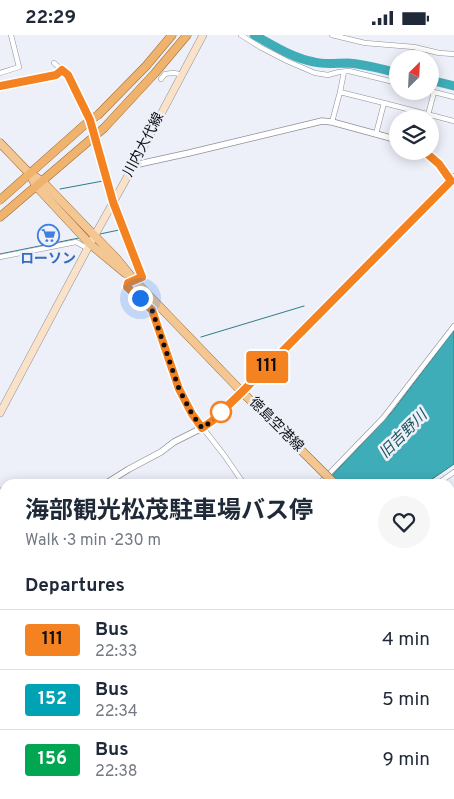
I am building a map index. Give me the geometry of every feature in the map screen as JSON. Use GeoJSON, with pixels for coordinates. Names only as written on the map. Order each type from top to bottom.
{"type":"FeatureCollection","features":[{"type":"Feature","properties":{"kind":"highway"},"geometry":{"type":"LineString","coordinates":[[0,200],[98,115],[146,66],[172,35]]}},
{"type":"Feature","properties":{"kind":"highway"},"geometry":{"type":"LineString","coordinates":[[0,217],[94,137],[156,73],[186,36]]}},
{"type":"Feature","properties":{"kind":"main road","name":"川内大代線"},"geometry":{"type":"LineString","coordinates":[[0,413],[203,35]]}},
{"type":"Feature","properties":{"kind":"main road","name":"徳島空港線"},"geometry":{"type":"LineString","coordinates":[[0,143],[39,184],[89,246],[134,280]]}},
{"type":"Feature","properties":{"kind":"main road","name":"徳島空港線"},"geometry":{"type":"LineString","coordinates":[[39,184],[117,259],[134,280],[242,392],[329,479]]}},
{"type":"Feature","properties":{"kind":"street"},"geometry":{"type":"LineString","coordinates":[[0,73],[19,67],[11,35]]}},
{"type":"Feature","properties":{"kind":"street"},"geometry":{"type":"LineString","coordinates":[[241,35],[266,51],[315,73],[328,75],[349,71],[389,81]]}},
{"type":"Feature","properties":{"kind":"street"},"geometry":{"type":"LineString","coordinates":[[332,35],[365,43],[414,47],[454,54]]}},
{"type":"Feature","properties":{"kind":"street"},"geometry":{"type":"LineString","coordinates":[[54,63],[68,75],[90,120],[113,202],[142,277],[128,283],[127,287],[152,310],[179,389],[192,414],[241,479]]}},
{"type":"Feature","properties":{"kind":"street"},"geometry":{"type":"LineString","coordinates":[[0,86],[56,75],[62,70]]}},
{"type":"Feature","properties":{"kind":"street"},"geometry":{"type":"LineString","coordinates":[[161,79],[165,74],[176,72],[181,75]]}},
{"type":"Feature","properties":{"kind":"street"},"geometry":{"type":"LineString","coordinates":[[332,122],[344,72]]}},
{"type":"Feature","properties":{"kind":"street"},"geometry":{"type":"LineString","coordinates":[[340,92],[406,110]]}},
{"type":"Feature","properties":{"kind":"street"},"geometry":{"type":"LineString","coordinates":[[439,94],[454,97]]}},
{"type":"Feature","properties":{"kind":"street"},"geometry":{"type":"LineString","coordinates":[[376,134],[384,103]]}},
{"type":"Feature","properties":{"kind":"street"},"geometry":{"type":"LineString","coordinates":[[439,119],[454,121]]}},
{"type":"Feature","properties":{"kind":"street"},"geometry":{"type":"LineString","coordinates":[[135,163],[139,164],[189,153],[322,121],[389,138]]}},
{"type":"Feature","properties":{"kind":"street"},"geometry":{"type":"LineString","coordinates":[[113,479],[161,452],[174,442],[202,428],[242,392],[453,181],[434,160]]}},
{"type":"Feature","properties":{"kind":"street"},"geometry":{"type":"LineString","coordinates":[[0,257],[76,242],[89,246]]}},
{"type":"Feature","properties":{"kind":"street"},"geometry":{"type":"LineString","coordinates":[[324,479],[382,418],[454,326]]}},
{"type":"Feature","properties":{"kind":"water","name":"旧吉野川"},"geometry":{"type":"Polygon","coordinates":[[[454,330],[454,464],[432,479],[329,479],[392,412],[454,330]]]}},
{"type":"Feature","properties":{"kind":"waterway"},"geometry":{"type":"LineString","coordinates":[[254,35],[283,51],[306,60],[323,63],[361,64],[389,71]]}},
{"type":"Feature","properties":{"kind":"waterway"},"geometry":{"type":"LineString","coordinates":[[439,82],[454,86]]}},
{"type":"Feature","properties":{"kind":"waterway"},"geometry":{"type":"LineString","coordinates":[[60,189],[103,181]]}},
{"type":"Feature","properties":{"kind":"waterway"},"geometry":{"type":"LineString","coordinates":[[100,234],[119,230]]}},
{"type":"Feature","properties":{"kind":"waterway"},"geometry":{"type":"LineString","coordinates":[[0,254],[79,238]]}},
{"type":"Feature","properties":{"kind":"waterway"},"geometry":{"type":"LineString","coordinates":[[201,337],[304,306]]}},
{"type":"Feature","properties":{"kind":"bus line","name":"111"},"geometry":{"type":"LineString","coordinates":[[0,86],[56,75],[62,70],[68,75],[90,120],[113,202],[142,277],[128,283],[127,287],[152,310],[179,389],[192,414],[202,428],[242,392],[451,181],[435,160]]}},
{"type":"Feature","properties":{"kind":"place","name":"ローソン"},"geometry":{"type":"Point","coordinates":[48,236]}},
{"type":"Feature","properties":{"kind":"route"},"geometry":{"type":"LineString","coordinates":[[140,298],[152,310],[179,389],[192,414],[202,428],[221,412]]}}]}
